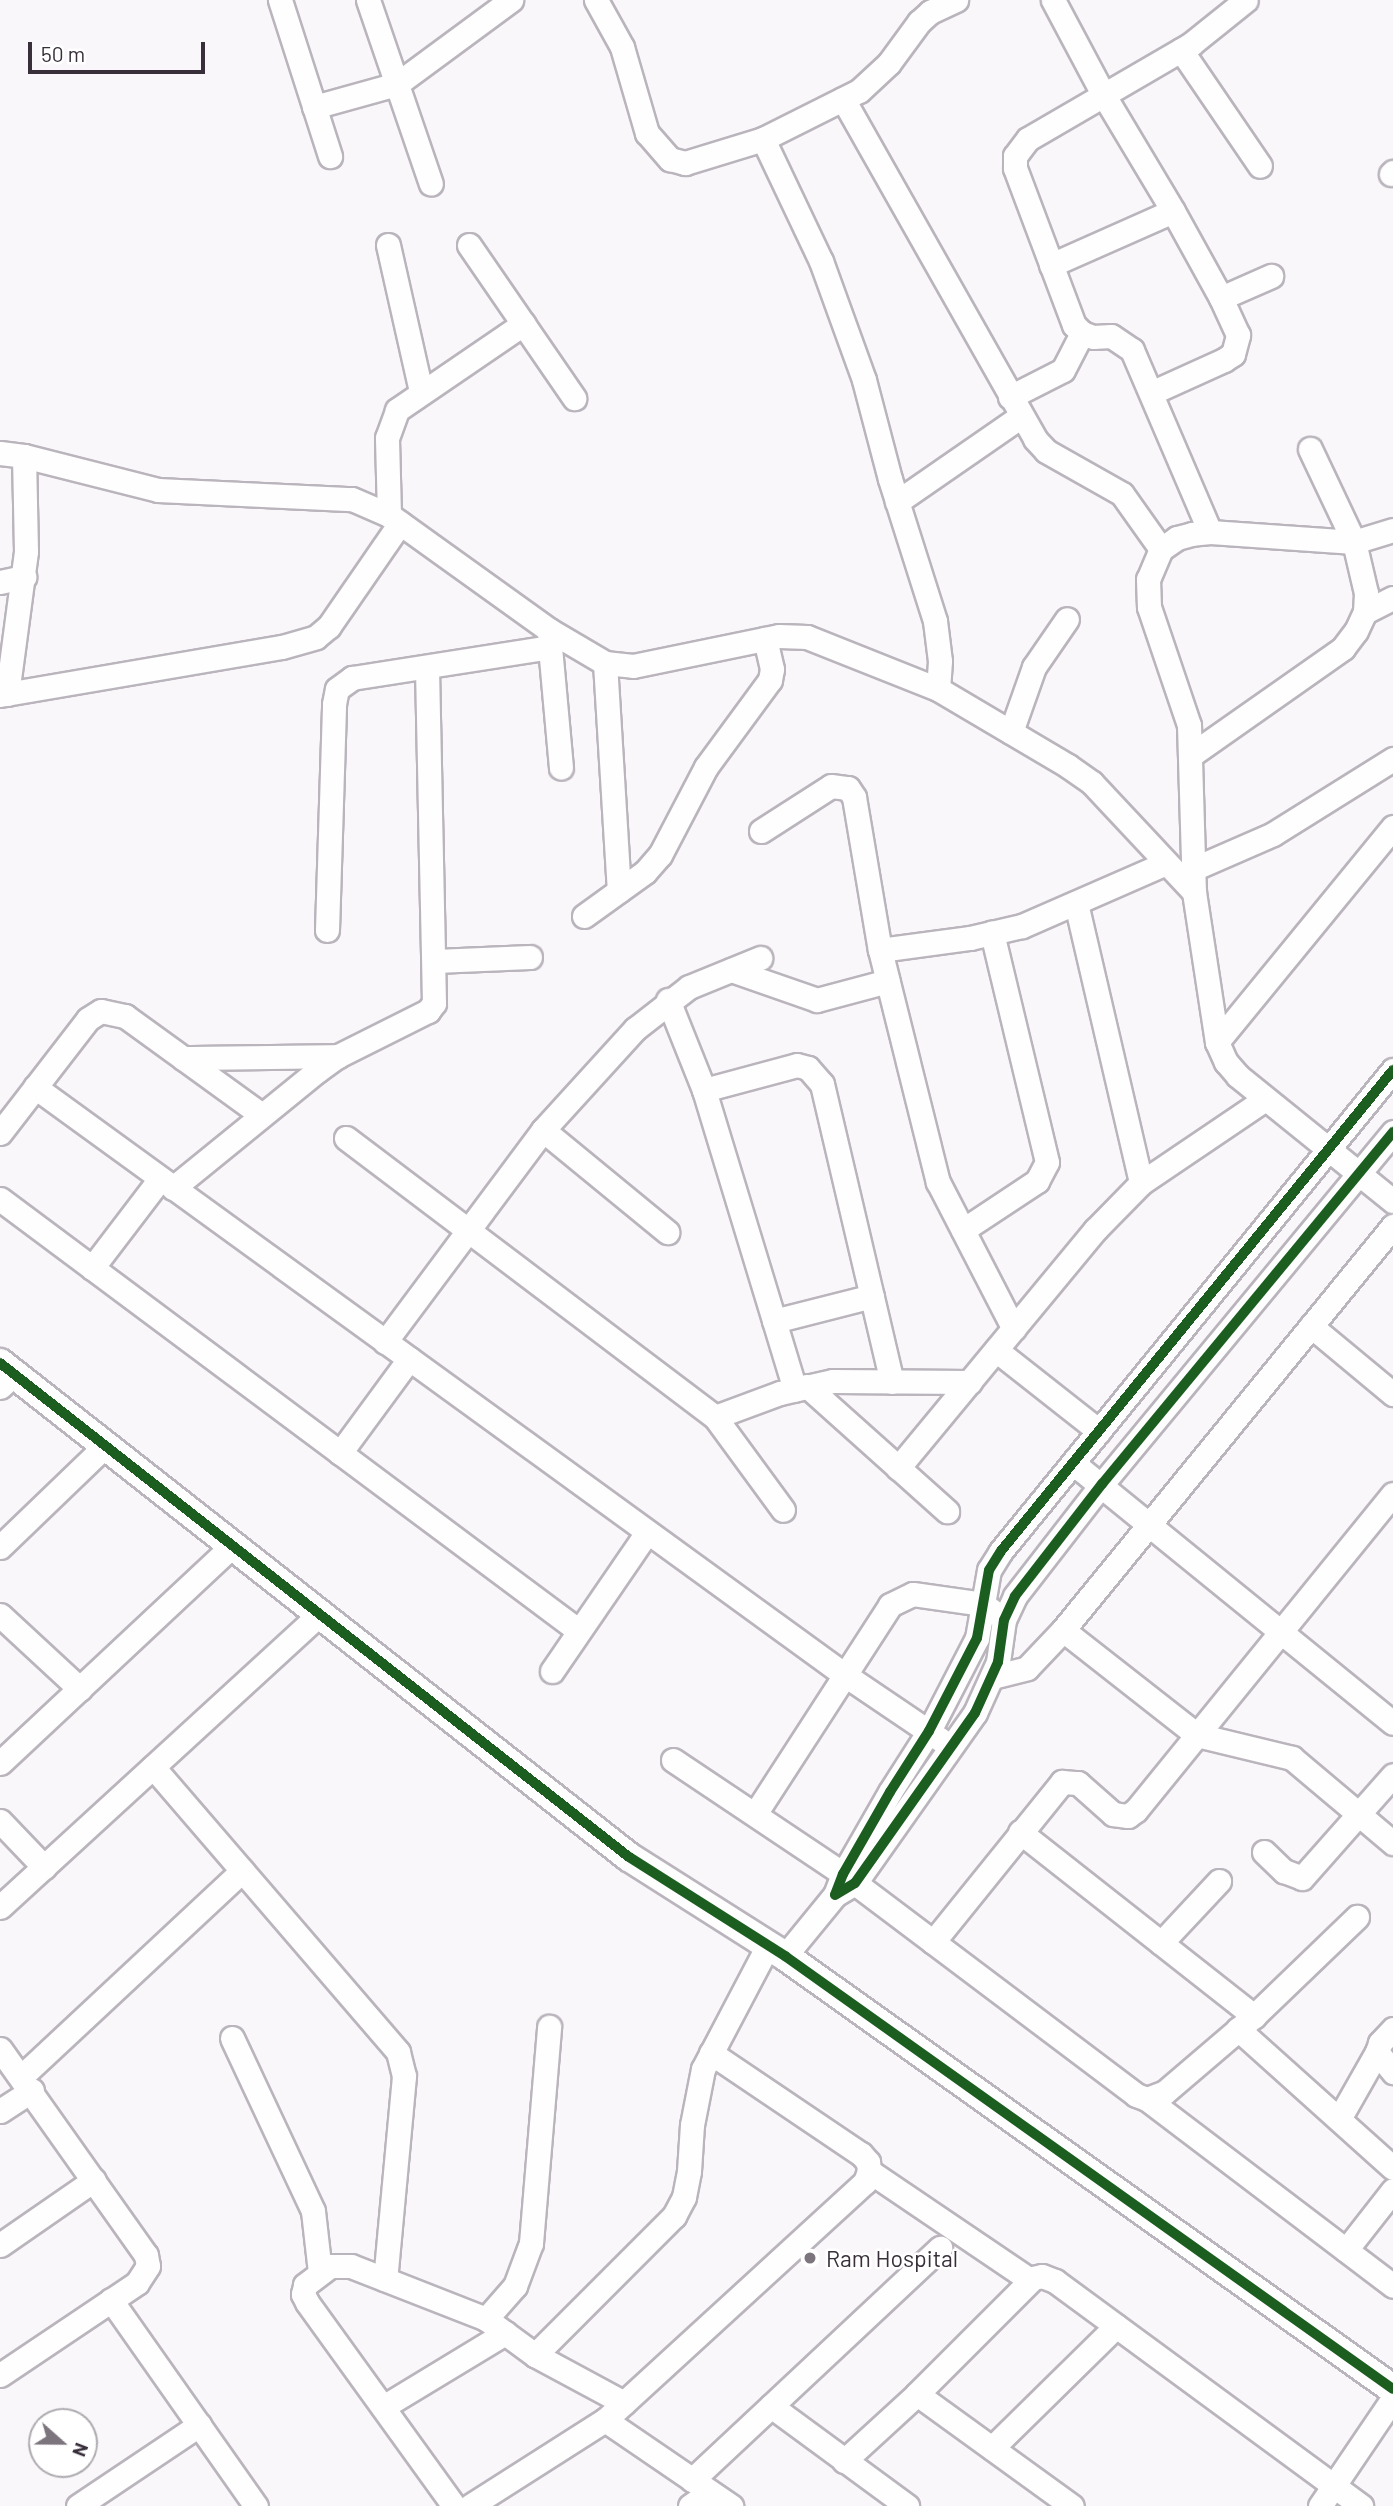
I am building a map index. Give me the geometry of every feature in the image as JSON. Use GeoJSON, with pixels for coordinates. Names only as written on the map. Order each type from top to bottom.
{"type":"FeatureCollection","features":[{"type":"Feature","properties":{"kind":"street"},"geometry":{"type":"LineString","coordinates":[[280,0],[330,156]]}},
{"type":"Feature","properties":{"kind":"street"},"geometry":{"type":"LineString","coordinates":[[368,0],[431,184]]}},
{"type":"Feature","properties":{"kind":"street"},"geometry":{"type":"LineString","coordinates":[[314,107],[397,84],[511,0]]}},
{"type":"Feature","properties":{"kind":"street"},"geometry":{"type":"LineString","coordinates":[[596,0],[622,47],[647,133],[670,159],[685,163],[763,139],[843,99],[875,78],[930,12],[956,0]]}},
{"type":"Feature","properties":{"kind":"street"},"geometry":{"type":"LineString","coordinates":[[1054,0],[1103,94],[1221,298],[1238,335],[1233,354],[1152,393]]}},
{"type":"Feature","properties":{"kind":"street"},"geometry":{"type":"LineString","coordinates":[[1210,532],[1132,350],[1123,341],[1111,336],[1082,333],[1074,325],[1015,168],[1016,156],[1028,139],[1181,50],[1246,0]]}},
{"type":"Feature","properties":{"kind":"street"},"geometry":{"type":"LineString","coordinates":[[1181,50],[1260,166]]}},
{"type":"Feature","properties":{"kind":"street"},"geometry":{"type":"LineString","coordinates":[[843,99],[1015,407],[1046,450],[1122,494],[1161,549]]}},
{"type":"Feature","properties":{"kind":"street"},"geometry":{"type":"LineString","coordinates":[[763,139],[821,261],[846,326],[897,502],[936,621],[940,661],[938,689]]}},
{"type":"Feature","properties":{"kind":"street"},"geometry":{"type":"LineString","coordinates":[[1051,265],[1173,211]]}},
{"type":"Feature","properties":{"kind":"street"},"geometry":{"type":"LineString","coordinates":[[388,245],[421,391]]}},
{"type":"Feature","properties":{"kind":"street"},"geometry":{"type":"LineString","coordinates":[[469,246],[574,398]]}},
{"type":"Feature","properties":{"kind":"street"},"geometry":{"type":"LineString","coordinates":[[1221,298],[1271,276]]}},
{"type":"Feature","properties":{"kind":"street"},"geometry":{"type":"LineString","coordinates":[[24,456],[27,530],[24,577],[3,694],[303,643],[329,626],[394,519],[387,438],[390,423],[404,402],[523,324]]}},
{"type":"Feature","properties":{"kind":"street"},"geometry":{"type":"LineString","coordinates":[[897,502],[1063,370],[1082,333]]}},
{"type":"Feature","properties":{"kind":"street"},"geometry":{"type":"LineString","coordinates":[[1191,755],[1343,648],[1356,631],[1365,612],[1366,593],[1354,542],[1310,449]]}},
{"type":"Feature","properties":{"kind":"street"},"geometry":{"type":"LineString","coordinates":[[0,453],[24,456],[158,489],[204,494],[328,496],[352,499],[394,519],[550,639],[605,663],[633,666],[794,634],[807,637],[938,689],[1092,783],[1194,892]]}},
{"type":"Feature","properties":{"kind":"street"},"geometry":{"type":"LineString","coordinates":[[1393,530],[1354,542],[1210,532],[1177,538],[1161,549],[1148,579],[1149,607],[1185,707],[1191,755],[1194,892],[1217,1042],[1232,1069],[1265,1099],[1393,1201]]}},
{"type":"Feature","properties":{"kind":"street"},"geometry":{"type":"LineString","coordinates":[[0,582],[24,577]]}},
{"type":"Feature","properties":{"kind":"street"},"geometry":{"type":"LineString","coordinates":[[1365,612],[1393,598]]}},
{"type":"Feature","properties":{"kind":"street"},"geometry":{"type":"LineString","coordinates":[[1011,732],[1034,667],[1067,619]]}},
{"type":"Feature","properties":{"kind":"street"},"geometry":{"type":"LineString","coordinates":[[327,930],[334,704],[337,690],[352,678],[427,667],[550,639]]}},
{"type":"Feature","properties":{"kind":"street"},"geometry":{"type":"LineString","coordinates":[[550,639],[561,768]]}},
{"type":"Feature","properties":{"kind":"street"},"geometry":{"type":"LineString","coordinates":[[584,916],[645,872],[660,855],[706,767],[764,690],[772,669],[765,639]]}},
{"type":"Feature","properties":{"kind":"street"},"geometry":{"type":"LineString","coordinates":[[605,663],[619,891]]}},
{"type":"Feature","properties":{"kind":"street"},"geometry":{"type":"LineString","coordinates":[[92,1268],[166,1184],[338,1056],[428,1011],[434,1003],[427,667]]}},
{"type":"Feature","properties":{"kind":"street"},"geometry":{"type":"LineString","coordinates":[[1193,869],[1262,841],[1393,758]]}},
{"type":"Feature","properties":{"kind":"street"},"geometry":{"type":"LineString","coordinates":[[761,831],[831,786],[848,788],[854,797],[880,950],[930,1158],[938,1182],[1014,1329]]}},
{"type":"Feature","properties":{"kind":"street"},"geometry":{"type":"LineString","coordinates":[[1217,1042],[1393,827]]}},
{"type":"Feature","properties":{"kind":"street"},"geometry":{"type":"LineString","coordinates":[[880,950],[1022,926],[1167,863]]}},
{"type":"Feature","properties":{"kind":"street"},"geometry":{"type":"LineString","coordinates":[[1076,903],[1141,1183]]}},
{"type":"Feature","properties":{"kind":"street"},"geometry":{"type":"LineString","coordinates":[[963,1230],[1037,1181],[1047,1162],[992,933]]}},
{"type":"Feature","properties":{"kind":"street"},"geometry":{"type":"LineString","coordinates":[[435,961],[530,957]]}},
{"type":"Feature","properties":{"kind":"street"},"geometry":{"type":"LineString","coordinates":[[385,1342],[544,1130],[635,1029],[668,1000],[689,987],[760,958]]}},
{"type":"Feature","properties":{"kind":"street"},"geometry":{"type":"LineString","coordinates":[[731,970],[817,1000],[888,981]]}},
{"type":"Feature","properties":{"kind":"street"},"geometry":{"type":"LineString","coordinates":[[668,1000],[704,1090],[774,1321],[801,1388],[947,1511]]}},
{"type":"Feature","properties":{"kind":"street"},"geometry":{"type":"LineString","coordinates":[[0,1133],[88,1019],[101,1011],[125,1016],[262,1115]]}},
{"type":"Feature","properties":{"kind":"street"},"geometry":{"type":"LineString","coordinates":[[183,1058],[338,1056]]}},
{"type":"Feature","properties":{"kind":"street"},"geometry":{"type":"LineString","coordinates":[[704,1090],[797,1065],[816,1074],[822,1084],[892,1382]]}},
{"type":"Feature","properties":{"kind":"street"},"geometry":{"type":"LineString","coordinates":[[844,1884],[977,1638],[989,1570],[1001,1551],[1393,1070]]}},
{"type":"Feature","properties":{"kind":"street"},"geometry":{"type":"LineString","coordinates":[[35,1087],[845,1675],[953,1748]]}},
{"type":"Feature","properties":{"kind":"street"},"geometry":{"type":"LineString","coordinates":[[898,1468],[1096,1230],[1141,1183],[1265,1099]]}},
{"type":"Feature","properties":{"kind":"street"},"geometry":{"type":"LineString","coordinates":[[544,1130],[667,1232]]}},
{"type":"Feature","properties":{"kind":"street"},"geometry":{"type":"LineString","coordinates":[[535,2355],[674,2216],[684,2197],[696,2095],[711,2053],[776,1951],[809,1925],[953,1748],[975,1713],[992,1677],[1002,1648],[1004,1620],[1015,1596],[1102,1484],[1393,1132]]}},
{"type":"Feature","properties":{"kind":"street"},"geometry":{"type":"LineString","coordinates":[[346,1138],[715,1417],[783,1510]]}},
{"type":"Feature","properties":{"kind":"street"},"geometry":{"type":"LineString","coordinates":[[0,1199],[579,1631]]}},
{"type":"Feature","properties":{"kind":"street"},"geometry":{"type":"LineString","coordinates":[[992,1677],[1027,1668],[1063,1630],[1393,1226]]}},
{"type":"Feature","properties":{"kind":"street"},"geometry":{"type":"LineString","coordinates":[[774,1321],[872,1296]]}},
{"type":"Feature","properties":{"kind":"street"},"geometry":{"type":"LineString","coordinates":[[1311,1326],[1392,1392]]}},
{"type":"Feature","properties":{"kind":"street"},"geometry":{"type":"LineString","coordinates":[[996,1350],[1099,1431]]}},
{"type":"Feature","properties":{"kind":"street"},"geometry":{"type":"LineString","coordinates":[[340,1453],[409,1359]]}},
{"type":"Feature","properties":{"kind":"street"},"geometry":{"type":"LineString","coordinates":[[5,1375],[105,1446],[629,1857],[776,1951],[1393,2389]]}},
{"type":"Feature","properties":{"kind":"street"},"geometry":{"type":"LineString","coordinates":[[715,1417],[801,1388],[833,1381],[970,1382]]}},
{"type":"Feature","properties":{"kind":"street"},"geometry":{"type":"LineString","coordinates":[[0,1547],[105,1446]]}},
{"type":"Feature","properties":{"kind":"street"},"geometry":{"type":"LineString","coordinates":[[1073,1463],[1393,1723]]}},
{"type":"Feature","properties":{"kind":"street"},"geometry":{"type":"LineString","coordinates":[[933,1942],[1053,1789],[1062,1782],[1070,1780],[1078,1783],[1113,1814],[1128,1816],[1393,1494]]}},
{"type":"Feature","properties":{"kind":"street"},"geometry":{"type":"LineString","coordinates":[[552,1671],[648,1532]]}},
{"type":"Feature","properties":{"kind":"street"},"geometry":{"type":"LineString","coordinates":[[0,1763],[233,1545]]}},
{"type":"Feature","properties":{"kind":"street"},"geometry":{"type":"LineString","coordinates":[[755,1814],[890,1605],[914,1594],[983,1604],[1004,1620]]}},
{"type":"Feature","properties":{"kind":"street"},"geometry":{"type":"LineString","coordinates":[[0,1907],[321,1614]]}},
{"type":"Feature","properties":{"kind":"street"},"geometry":{"type":"LineString","coordinates":[[0,1615],[79,1689]]}},
{"type":"Feature","properties":{"kind":"street"},"geometry":{"type":"LineString","coordinates":[[1063,1630],[1197,1735],[1292,1758],[1393,1843]]}},
{"type":"Feature","properties":{"kind":"street"},"geometry":{"type":"LineString","coordinates":[[673,1760],[755,1814],[844,1884],[933,1942],[1136,2095],[1147,2099],[1393,2286]]}},
{"type":"Feature","properties":{"kind":"street"},"geometry":{"type":"LineString","coordinates":[[153,1768],[398,2052],[404,2076],[385,2279]]}},
{"type":"Feature","properties":{"kind":"street"},"geometry":{"type":"LineString","coordinates":[[1264,1852],[1284,1871],[1302,1878],[1393,1775]]}},
{"type":"Feature","properties":{"kind":"street"},"geometry":{"type":"LineString","coordinates":[[0,1821],[44,1867]]}},
{"type":"Feature","properties":{"kind":"street"},"geometry":{"type":"LineString","coordinates":[[1020,1832],[1161,1943],[1246,2022],[1339,2119],[1393,2168]]}},
{"type":"Feature","properties":{"kind":"street"},"geometry":{"type":"LineString","coordinates":[[0,2111],[242,1871]]}},
{"type":"Feature","properties":{"kind":"street"},"geometry":{"type":"LineString","coordinates":[[1161,1943],[1219,1881]]}},
{"type":"Feature","properties":{"kind":"street"},"geometry":{"type":"LineString","coordinates":[[1147,2099],[1165,2092],[1246,2022],[1357,1917]]}},
{"type":"Feature","properties":{"kind":"street"},"geometry":{"type":"LineString","coordinates":[[486,2319],[515,2286],[531,2243],[548,2027]]}},
{"type":"Feature","properties":{"kind":"street"},"geometry":{"type":"LineString","coordinates":[[1339,2119],[1380,2043],[1393,2029]]}},
{"type":"Feature","properties":{"kind":"street"},"geometry":{"type":"LineString","coordinates":[[232,2038],[313,2211],[320,2272]]}},
{"type":"Feature","properties":{"kind":"street"},"geometry":{"type":"LineString","coordinates":[[0,2049],[27,2083],[146,2255],[148,2266],[137,2283],[0,2375]]}},
{"type":"Feature","properties":{"kind":"street"},"geometry":{"type":"LineString","coordinates":[[1377,2052],[1393,2072]]}},
{"type":"Feature","properties":{"kind":"street"},"geometry":{"type":"LineString","coordinates":[[470,2506],[605,2420],[865,2182],[869,2171],[868,2162],[861,2154],[711,2053]]}},
{"type":"Feature","properties":{"kind":"street"},"geometry":{"type":"LineString","coordinates":[[869,2171],[1030,2280]]}},
{"type":"Feature","properties":{"kind":"street"},"geometry":{"type":"LineString","coordinates":[[0,2245],[94,2180]]}},
{"type":"Feature","properties":{"kind":"street"},"geometry":{"type":"LineString","coordinates":[[1346,2250],[1393,2190]]}},
{"type":"Feature","properties":{"kind":"street"},"geometry":{"type":"LineString","coordinates":[[690,2506],[701,2486],[771,2406],[940,2248]]}},
{"type":"Feature","properties":{"kind":"street"},"geometry":{"type":"LineString","coordinates":[[454,2506],[307,2302],[303,2294],[305,2285],[320,2272],[340,2264],[486,2319],[535,2355],[624,2403]]}},
{"type":"Feature","properties":{"kind":"street"},"geometry":{"type":"LineString","coordinates":[[844,2461],[917,2394],[1030,2280],[1042,2276],[1055,2281],[1362,2506]]}},
{"type":"Feature","properties":{"kind":"street"},"geometry":{"type":"LineString","coordinates":[[111,2300],[256,2506]]}},
{"type":"Feature","properties":{"kind":"street"},"geometry":{"type":"LineString","coordinates":[[992,2448],[1116,2326]]}},
{"type":"Feature","properties":{"kind":"street"},"geometry":{"type":"LineString","coordinates":[[383,2407],[505,2333]]}},
{"type":"Feature","properties":{"kind":"street"},"geometry":{"type":"LineString","coordinates":[[917,2394],[1072,2506]]}},
{"type":"Feature","properties":{"kind":"street"},"geometry":{"type":"LineString","coordinates":[[1320,2506],[1393,2398]]}},
{"type":"Feature","properties":{"kind":"street"},"geometry":{"type":"LineString","coordinates":[[771,2406],[907,2506]]}},
{"type":"Feature","properties":{"kind":"street"},"geometry":{"type":"LineString","coordinates":[[605,2420],[731,2506]]}},
{"type":"Feature","properties":{"kind":"street"},"geometry":{"type":"LineString","coordinates":[[78,2506],[199,2425]]}},
{"type":"Feature","properties":{"kind":"cycle path"},"geometry":{"type":"LineString","coordinates":[[1393,1070],[1001,1551],[989,1570],[977,1638],[929,1731],[843,1874],[835,1895],[855,1883],[975,1713],[998,1662],[1004,1620],[1015,1596],[1102,1484],[1393,1132]]}},
{"type":"Feature","properties":{"kind":"cycle path"},"geometry":{"type":"LineString","coordinates":[[0,1363],[629,1857],[785,1956],[1393,2389]]}},
{"type":"Feature","properties":{"kind":"place","name":"Ram Hospital"},"geometry":{"type":"Point","coordinates":[810,2258]}}]}
